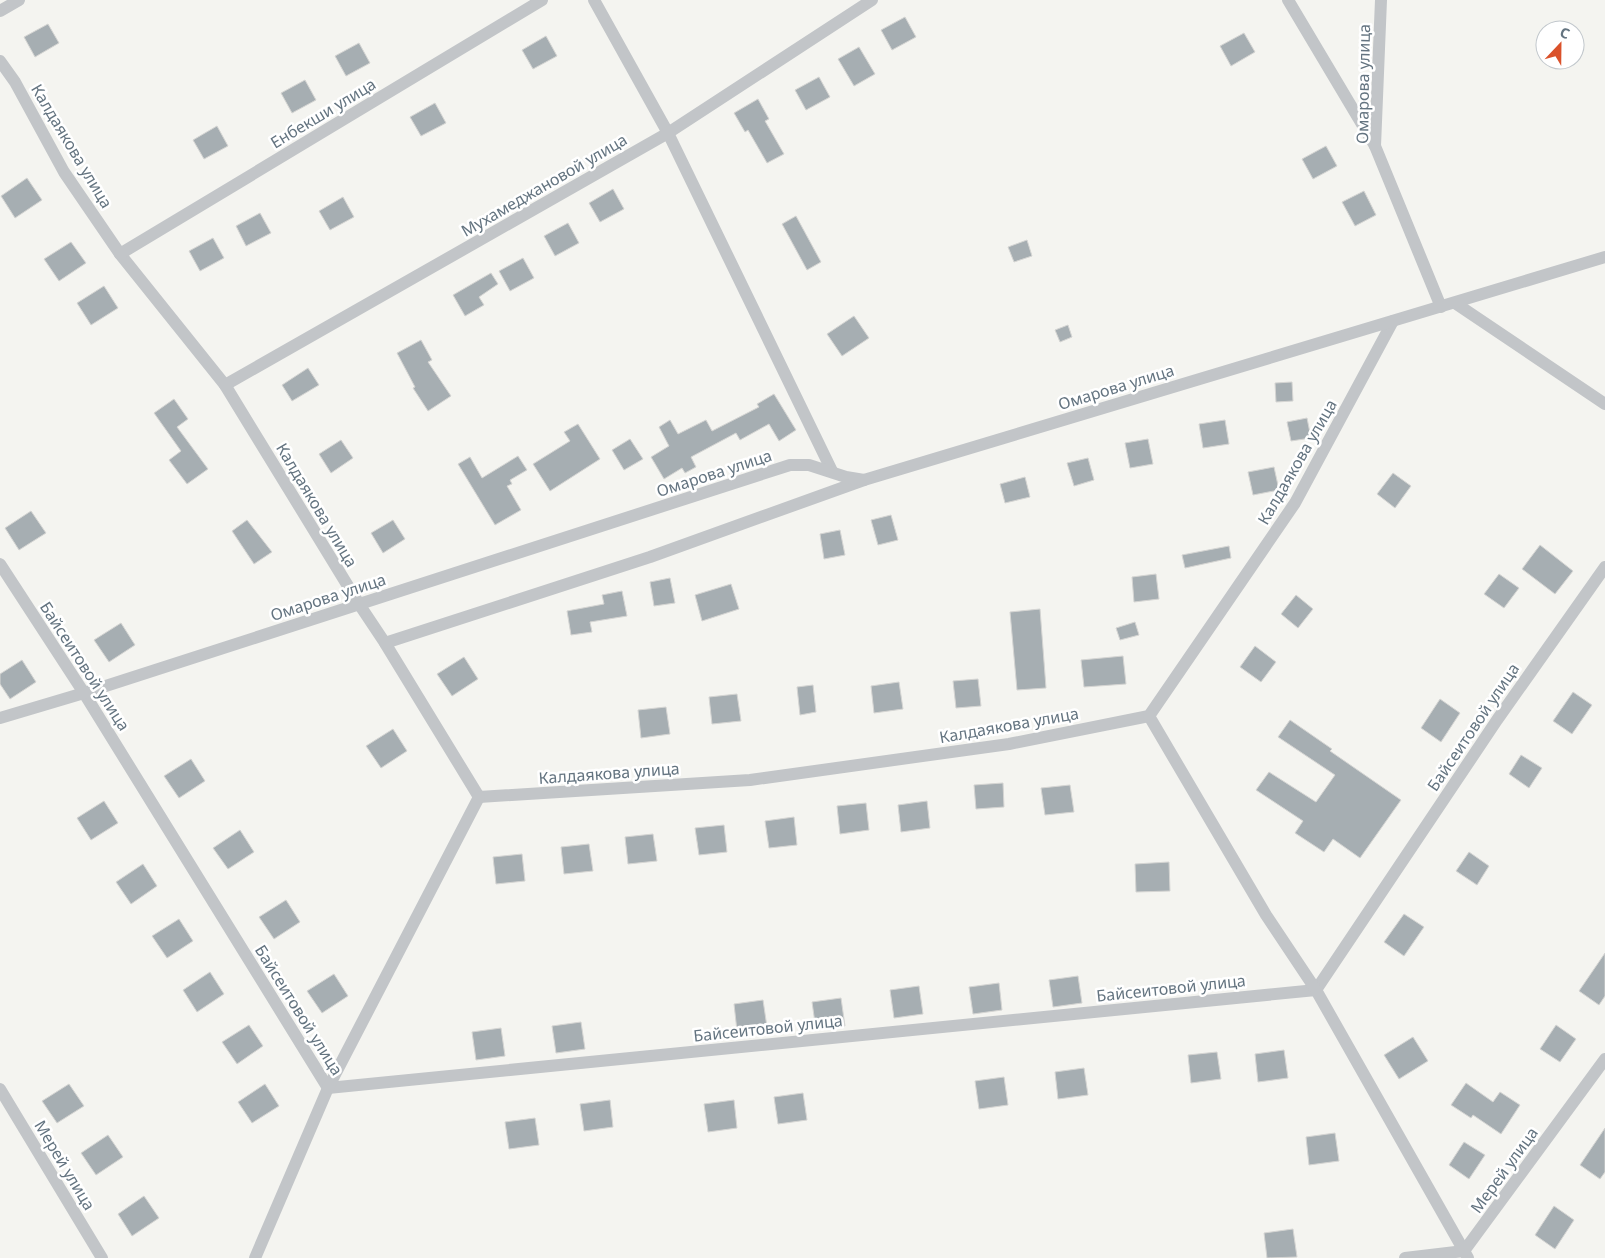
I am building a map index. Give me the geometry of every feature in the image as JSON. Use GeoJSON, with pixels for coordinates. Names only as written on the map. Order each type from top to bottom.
{"type":"FeatureCollection","features":[{"type":"Feature","properties":{"kind":"street"},"geometry":{"type":"LineString","coordinates":[[0,11],[19,0]]}},
{"type":"Feature","properties":{"kind":"street","name":"Енбекши улица"},"geometry":{"type":"LineString","coordinates":[[120,254],[542,0]]}},
{"type":"Feature","properties":{"kind":"street"},"geometry":{"type":"LineString","coordinates":[[594,0],[668,134],[832,471]]}},
{"type":"Feature","properties":{"kind":"street","name":"Мухамеджановой улица"},"geometry":{"type":"LineString","coordinates":[[224,385],[668,134],[872,0]]}},
{"type":"Feature","properties":{"kind":"street"},"geometry":{"type":"LineString","coordinates":[[1288,0],[1375,146]]}},
{"type":"Feature","properties":{"kind":"street","name":"Омарова улица"},"geometry":{"type":"LineString","coordinates":[[1381,0],[1375,146],[1441,306]]}},
{"type":"Feature","properties":{"kind":"street","name":"Калдаякова улица"},"geometry":{"type":"LineString","coordinates":[[0,61],[16,82],[64,172],[120,254],[224,385],[479,797],[750,780],[1009,744],[1149,716],[1295,503],[1394,321]]}},
{"type":"Feature","properties":{"kind":"street","name":"Омарова улица"},"geometry":{"type":"LineString","coordinates":[[0,718],[84,693],[790,466],[809,465],[846,477],[864,480],[1605,257]]}},
{"type":"Feature","properties":{"kind":"street"},"geometry":{"type":"LineString","coordinates":[[1455,303],[1605,404]]}},
{"type":"Feature","properties":{"kind":"street"},"geometry":{"type":"LineString","coordinates":[[385,643],[650,557],[864,480]]}},
{"type":"Feature","properties":{"kind":"street","name":"Байсеитовой улица"},"geometry":{"type":"LineString","coordinates":[[0,564],[84,693],[328,1088],[1316,990],[1497,720],[1605,567]]}},
{"type":"Feature","properties":{"kind":"street"},"geometry":{"type":"LineString","coordinates":[[1149,716],[1266,915],[1316,990],[1466,1255],[1405,1258]]}},
{"type":"Feature","properties":{"kind":"street"},"geometry":{"type":"LineString","coordinates":[[255,1258],[328,1088],[479,797]]}},
{"type":"Feature","properties":{"kind":"street","name":"Мерей улица"},"geometry":{"type":"LineString","coordinates":[[1466,1255],[1605,1059]]}},
{"type":"Feature","properties":{"kind":"street","name":"Мерей улица"},"geometry":{"type":"LineString","coordinates":[[0,1088],[102,1258]]}},
{"type":"Feature","properties":{"kind":"building"},"geometry":{"type":"Polygon","coordinates":[[[905,17],[916,37],[892,50],[881,30],[905,17]]]}},
{"type":"Feature","properties":{"kind":"building"},"geometry":{"type":"Polygon","coordinates":[[[48,24],[59,43],[35,57],[24,37],[48,24]]]}},
{"type":"Feature","properties":{"kind":"building"},"geometry":{"type":"Polygon","coordinates":[[[1244,33],[1255,52],[1231,66],[1220,46],[1244,33]]]}},
{"type":"Feature","properties":{"kind":"building"},"geometry":{"type":"Polygon","coordinates":[[[546,36],[557,56],[533,69],[522,50],[546,36]]]}},
{"type":"Feature","properties":{"kind":"building"},"geometry":{"type":"Polygon","coordinates":[[[359,43],[370,63],[346,76],[335,56],[359,43]]]}},
{"type":"Feature","properties":{"kind":"building"},"geometry":{"type":"Polygon","coordinates":[[[859,47],[875,74],[854,86],[838,59],[859,47]]]}},
{"type":"Feature","properties":{"kind":"building"},"geometry":{"type":"Polygon","coordinates":[[[819,77],[830,97],[806,110],[795,90],[819,77]]]}},
{"type":"Feature","properties":{"kind":"building"},"geometry":{"type":"Polygon","coordinates":[[[305,80],[316,100],[292,113],[281,93],[305,80]]]}},
{"type":"Feature","properties":{"kind":"building"},"geometry":{"type":"Polygon","coordinates":[[[758,99],[769,119],[765,121],[784,154],[767,163],[748,130],[745,132],[734,113],[758,99]]]}},
{"type":"Feature","properties":{"kind":"building"},"geometry":{"type":"Polygon","coordinates":[[[435,103],[446,123],[421,136],[410,117],[435,103]]]}},
{"type":"Feature","properties":{"kind":"building"},"geometry":{"type":"Polygon","coordinates":[[[217,126],[228,146],[204,159],[193,140],[217,126]]]}},
{"type":"Feature","properties":{"kind":"building"},"geometry":{"type":"Polygon","coordinates":[[[1326,146],[1337,166],[1313,179],[1302,159],[1326,146]]]}},
{"type":"Feature","properties":{"kind":"building"},"geometry":{"type":"Polygon","coordinates":[[[27,178],[42,200],[15,218],[1,196],[27,178]]]}},
{"type":"Feature","properties":{"kind":"building"},"geometry":{"type":"Polygon","coordinates":[[[613,189],[624,209],[600,222],[589,203],[613,189]]]}},
{"type":"Feature","properties":{"kind":"building"},"geometry":{"type":"Polygon","coordinates":[[[1364,191],[1376,215],[1355,226],[1342,202],[1364,191]]]}},
{"type":"Feature","properties":{"kind":"building"},"geometry":{"type":"Polygon","coordinates":[[[343,197],[354,217],[330,230],[319,211],[343,197]]]}},
{"type":"Feature","properties":{"kind":"building"},"geometry":{"type":"Polygon","coordinates":[[[260,213],[271,233],[246,246],[236,226],[260,213]]]}},
{"type":"Feature","properties":{"kind":"building"},"geometry":{"type":"Polygon","coordinates":[[[796,216],[821,262],[807,270],[782,224],[796,216]]]}},
{"type":"Feature","properties":{"kind":"building"},"geometry":{"type":"Polygon","coordinates":[[[568,223],[579,243],[555,256],[544,236],[568,223]]]}},
{"type":"Feature","properties":{"kind":"building"},"geometry":{"type":"Polygon","coordinates":[[[213,238],[224,258],[200,271],[189,251],[213,238]]]}},
{"type":"Feature","properties":{"kind":"building"},"geometry":{"type":"Polygon","coordinates":[[[1027,240],[1032,256],[1014,262],[1008,247],[1027,240]]]}},
{"type":"Feature","properties":{"kind":"building"},"geometry":{"type":"Polygon","coordinates":[[[71,242],[86,263],[59,281],[44,259],[71,242]]]}},
{"type":"Feature","properties":{"kind":"building"},"geometry":{"type":"Polygon","coordinates":[[[523,258],[534,278],[510,291],[499,271],[523,258]]]}},
{"type":"Feature","properties":{"kind":"building"},"geometry":{"type":"Polygon","coordinates":[[[491,273],[498,284],[479,297],[484,305],[465,316],[453,295],[491,273]]]}},
{"type":"Feature","properties":{"kind":"building"},"geometry":{"type":"Polygon","coordinates":[[[104,286],[118,308],[91,325],[77,303],[104,286]]]}},
{"type":"Feature","properties":{"kind":"building"},"geometry":{"type":"Polygon","coordinates":[[[854,316],[869,338],[842,356],[827,334],[854,316]]]}},
{"type":"Feature","properties":{"kind":"building"},"geometry":{"type":"Polygon","coordinates":[[[1068,325],[1072,337],[1060,342],[1055,330],[1068,325]]]}},
{"type":"Feature","properties":{"kind":"building"},"geometry":{"type":"Polygon","coordinates":[[[421,340],[432,360],[428,362],[451,396],[428,411],[413,388],[415,387],[397,353],[421,340]]]}},
{"type":"Feature","properties":{"kind":"building"},"geometry":{"type":"Polygon","coordinates":[[[308,368],[319,385],[292,401],[282,385],[308,368]]]}},
{"type":"Feature","properties":{"kind":"building"},"geometry":{"type":"Polygon","coordinates":[[[1292,382],[1293,401],[1276,402],[1275,383],[1292,382]]]}},
{"type":"Feature","properties":{"kind":"building"},"geometry":{"type":"Polygon","coordinates":[[[774,394],[796,430],[779,441],[769,424],[740,440],[736,433],[691,457],[696,467],[685,473],[682,468],[664,479],[651,457],[669,446],[659,427],[670,420],[678,434],[706,420],[712,431],[759,407],[757,404],[774,394]]]}},
{"type":"Feature","properties":{"kind":"building"},"geometry":{"type":"Polygon","coordinates":[[[174,399],[188,419],[177,427],[208,469],[187,484],[169,460],[181,451],[154,413],[174,399]]]}},
{"type":"Feature","properties":{"kind":"building"},"geometry":{"type":"Polygon","coordinates":[[[1307,418],[1311,438],[1291,441],[1287,422],[1307,418]]]}},
{"type":"Feature","properties":{"kind":"building"},"geometry":{"type":"Polygon","coordinates":[[[1225,420],[1229,444],[1203,448],[1199,424],[1225,420]]]}},
{"type":"Feature","properties":{"kind":"building"},"geometry":{"type":"Polygon","coordinates":[[[578,424],[600,459],[550,491],[533,464],[570,441],[564,432],[578,424]]]}},
{"type":"Feature","properties":{"kind":"building"},"geometry":{"type":"Polygon","coordinates":[[[630,439],[643,459],[624,470],[612,450],[630,439]]]}},
{"type":"Feature","properties":{"kind":"building"},"geometry":{"type":"Polygon","coordinates":[[[1148,439],[1153,464],[1130,468],[1125,443],[1148,439]]]}},
{"type":"Feature","properties":{"kind":"building"},"geometry":{"type":"Polygon","coordinates":[[[341,440],[353,458],[331,473],[319,454],[341,440]]]}},
{"type":"Feature","properties":{"kind":"building"},"geometry":{"type":"Polygon","coordinates":[[[518,456],[527,470],[510,480],[512,484],[507,486],[521,510],[495,525],[458,464],[470,457],[482,478],[518,456]]]}},
{"type":"Feature","properties":{"kind":"building"},"geometry":{"type":"Polygon","coordinates":[[[1088,458],[1094,480],[1074,486],[1067,463],[1088,458]]]}},
{"type":"Feature","properties":{"kind":"building"},"geometry":{"type":"Polygon","coordinates":[[[1274,467],[1279,490],[1253,495],[1248,472],[1274,467]]]}},
{"type":"Feature","properties":{"kind":"building"},"geometry":{"type":"Polygon","coordinates":[[[1393,473],[1411,486],[1395,508],[1377,494],[1393,473]]]}},
{"type":"Feature","properties":{"kind":"building"},"geometry":{"type":"Polygon","coordinates":[[[1025,477],[1030,497],[1005,503],[1000,484],[1025,477]]]}},
{"type":"Feature","properties":{"kind":"building"},"geometry":{"type":"Polygon","coordinates":[[[31,511],[46,533],[19,550],[5,528],[31,511]]]}},
{"type":"Feature","properties":{"kind":"building"},"geometry":{"type":"Polygon","coordinates":[[[891,515],[898,540],[878,545],[871,520],[891,515]]]}},
{"type":"Feature","properties":{"kind":"building"},"geometry":{"type":"Polygon","coordinates":[[[247,520],[272,552],[254,564],[232,531],[247,520]]]}},
{"type":"Feature","properties":{"kind":"building"},"geometry":{"type":"Polygon","coordinates":[[[393,520],[405,539],[383,553],[371,533],[393,520]]]}},
{"type":"Feature","properties":{"kind":"building"},"geometry":{"type":"Polygon","coordinates":[[[840,530],[845,555],[824,559],[820,534],[840,530]]]}},
{"type":"Feature","properties":{"kind":"building"},"geometry":{"type":"Polygon","coordinates":[[[1540,545],[1573,571],[1555,594],[1522,569],[1540,545]]]}},
{"type":"Feature","properties":{"kind":"building"},"geometry":{"type":"Polygon","coordinates":[[[1229,546],[1231,558],[1185,568],[1182,555],[1229,546]]]}},
{"type":"Feature","properties":{"kind":"building"},"geometry":{"type":"Polygon","coordinates":[[[1156,574],[1159,599],[1134,602],[1132,577],[1156,574]]]}},
{"type":"Feature","properties":{"kind":"building"},"geometry":{"type":"Polygon","coordinates":[[[1499,574],[1519,588],[1504,608],[1484,594],[1499,574]]]}},
{"type":"Feature","properties":{"kind":"building"},"geometry":{"type":"Polygon","coordinates":[[[670,578],[675,603],[654,606],[650,582],[670,578]]]}},
{"type":"Feature","properties":{"kind":"building"},"geometry":{"type":"Polygon","coordinates":[[[731,584],[739,609],[702,621],[695,595],[731,584]]]}},
{"type":"Feature","properties":{"kind":"building"},"geometry":{"type":"Polygon","coordinates":[[[622,591],[627,616],[590,622],[592,632],[571,635],[567,611],[604,604],[602,595],[622,591]]]}},
{"type":"Feature","properties":{"kind":"building"},"geometry":{"type":"Polygon","coordinates":[[[1296,595],[1313,609],[1298,628],[1281,614],[1296,595]]]}},
{"type":"Feature","properties":{"kind":"building"},"geometry":{"type":"Polygon","coordinates":[[[1040,609],[1046,688],[1017,690],[1010,612],[1040,609]]]}},
{"type":"Feature","properties":{"kind":"building"},"geometry":{"type":"Polygon","coordinates":[[[1135,622],[1139,635],[1120,640],[1116,628],[1135,622]]]}},
{"type":"Feature","properties":{"kind":"building"},"geometry":{"type":"Polygon","coordinates":[[[121,623],[135,645],[109,662],[94,640],[121,623]]]}},
{"type":"Feature","properties":{"kind":"building"},"geometry":{"type":"Polygon","coordinates":[[[1255,646],[1276,662],[1261,682],[1240,667],[1255,646]]]}},
{"type":"Feature","properties":{"kind":"building"},"geometry":{"type":"Polygon","coordinates":[[[1123,656],[1126,684],[1084,687],[1081,660],[1123,656]]]}},
{"type":"Feature","properties":{"kind":"building"},"geometry":{"type":"Polygon","coordinates":[[[464,657],[478,679],[452,696],[437,674],[464,657]]]}},
{"type":"Feature","properties":{"kind":"building"},"geometry":{"type":"Polygon","coordinates":[[[22,660],[36,682],[10,699],[0,684],[0,674],[22,660]]]}},
{"type":"Feature","properties":{"kind":"building"},"geometry":{"type":"Polygon","coordinates":[[[978,679],[981,706],[956,708],[953,681],[978,679]]]}},
{"type":"Feature","properties":{"kind":"building"},"geometry":{"type":"Polygon","coordinates":[[[899,682],[903,709],[874,713],[871,686],[899,682]]]}},
{"type":"Feature","properties":{"kind":"building"},"geometry":{"type":"Polygon","coordinates":[[[813,685],[816,712],[800,715],[797,687],[813,685]]]}},
{"type":"Feature","properties":{"kind":"building"},"geometry":{"type":"Polygon","coordinates":[[[1573,692],[1592,705],[1572,734],[1553,721],[1573,692]]]}},
{"type":"Feature","properties":{"kind":"building"},"geometry":{"type":"Polygon","coordinates":[[[737,694],[741,721],[712,724],[709,697],[737,694]]]}},
{"type":"Feature","properties":{"kind":"building"},"geometry":{"type":"Polygon","coordinates":[[[1440,699],[1460,713],[1441,742],[1421,728],[1440,699]]]}},
{"type":"Feature","properties":{"kind":"building"},"geometry":{"type":"Polygon","coordinates":[[[666,707],[670,734],[641,738],[638,710],[666,707]]]}},
{"type":"Feature","properties":{"kind":"building"},"geometry":{"type":"Polygon","coordinates":[[[1290,720],[1332,749],[1330,751],[1401,800],[1360,858],[1333,839],[1324,852],[1295,833],[1303,821],[1256,790],[1269,772],[1316,802],[1335,775],[1278,737],[1290,720]]]}},
{"type":"Feature","properties":{"kind":"building"},"geometry":{"type":"Polygon","coordinates":[[[393,729],[407,751],[381,768],[366,746],[393,729]]]}},
{"type":"Feature","properties":{"kind":"building"},"geometry":{"type":"Polygon","coordinates":[[[1521,755],[1542,768],[1529,788],[1509,774],[1521,755]]]}},
{"type":"Feature","properties":{"kind":"building"},"geometry":{"type":"Polygon","coordinates":[[[191,759],[205,781],[179,798],[164,776],[191,759]]]}},
{"type":"Feature","properties":{"kind":"building"},"geometry":{"type":"Polygon","coordinates":[[[1003,783],[1004,807],[976,809],[974,785],[1003,783]]]}},
{"type":"Feature","properties":{"kind":"building"},"geometry":{"type":"Polygon","coordinates":[[[1070,785],[1074,812],[1045,815],[1041,788],[1070,785]]]}},
{"type":"Feature","properties":{"kind":"building"},"geometry":{"type":"Polygon","coordinates":[[[104,801],[118,823],[91,840],[77,818],[104,801]]]}},
{"type":"Feature","properties":{"kind":"building"},"geometry":{"type":"Polygon","coordinates":[[[927,801],[930,828],[901,832],[898,805],[927,801]]]}},
{"type":"Feature","properties":{"kind":"building"},"geometry":{"type":"Polygon","coordinates":[[[866,803],[869,830],[840,834],[837,806],[866,803]]]}},
{"type":"Feature","properties":{"kind":"building"},"geometry":{"type":"Polygon","coordinates":[[[794,817],[797,845],[769,848],[765,821],[794,817]]]}},
{"type":"Feature","properties":{"kind":"building"},"geometry":{"type":"Polygon","coordinates":[[[724,825],[727,852],[699,855],[695,828],[724,825]]]}},
{"type":"Feature","properties":{"kind":"building"},"geometry":{"type":"Polygon","coordinates":[[[240,830],[254,852],[228,869],[213,848],[240,830]]]}},
{"type":"Feature","properties":{"kind":"building"},"geometry":{"type":"Polygon","coordinates":[[[653,834],[657,861],[628,864],[625,837],[653,834]]]}},
{"type":"Feature","properties":{"kind":"building"},"geometry":{"type":"Polygon","coordinates":[[[589,844],[593,871],[564,874],[561,847],[589,844]]]}},
{"type":"Feature","properties":{"kind":"building"},"geometry":{"type":"Polygon","coordinates":[[[1469,852],[1489,866],[1477,885],[1456,871],[1469,852]]]}},
{"type":"Feature","properties":{"kind":"building"},"geometry":{"type":"Polygon","coordinates":[[[522,854],[525,881],[496,884],[493,857],[522,854]]]}},
{"type":"Feature","properties":{"kind":"building"},"geometry":{"type":"Polygon","coordinates":[[[1169,862],[1170,891],[1136,892],[1135,864],[1169,862]]]}},
{"type":"Feature","properties":{"kind":"building"},"geometry":{"type":"Polygon","coordinates":[[[143,864],[157,886],[131,904],[116,882],[143,864]]]}},
{"type":"Feature","properties":{"kind":"building"},"geometry":{"type":"Polygon","coordinates":[[[286,900],[300,922],[274,939],[259,917],[286,900]]]}},
{"type":"Feature","properties":{"kind":"building"},"geometry":{"type":"Polygon","coordinates":[[[1404,914],[1424,927],[1404,956],[1384,942],[1404,914]]]}},
{"type":"Feature","properties":{"kind":"building"},"geometry":{"type":"Polygon","coordinates":[[[179,919],[193,941],[167,958],[152,936],[179,919]]]}},
{"type":"Feature","properties":{"kind":"building"},"geometry":{"type":"Polygon","coordinates":[[[1605,953],[1605,996],[1599,1005],[1579,991],[1605,953]]]}},
{"type":"Feature","properties":{"kind":"building"},"geometry":{"type":"Polygon","coordinates":[[[210,972],[224,994],[197,1012],[183,990],[210,972]]]}},
{"type":"Feature","properties":{"kind":"building"},"geometry":{"type":"Polygon","coordinates":[[[334,974],[348,996],[322,1013],[307,991],[334,974]]]}},
{"type":"Feature","properties":{"kind":"building"},"geometry":{"type":"Polygon","coordinates":[[[1078,976],[1082,1003],[1053,1007],[1049,980],[1078,976]]]}},
{"type":"Feature","properties":{"kind":"building"},"geometry":{"type":"Polygon","coordinates":[[[999,983],[1002,1010],[973,1014],[969,987],[999,983]]]}},
{"type":"Feature","properties":{"kind":"building"},"geometry":{"type":"Polygon","coordinates":[[[919,986],[923,1014],[894,1018],[890,990],[919,986]]]}},
{"type":"Feature","properties":{"kind":"building"},"geometry":{"type":"Polygon","coordinates":[[[841,998],[845,1026],[816,1030],[812,1002],[841,998]]]}},
{"type":"Feature","properties":{"kind":"building"},"geometry":{"type":"Polygon","coordinates":[[[763,1000],[767,1027],[737,1031],[734,1004],[763,1000]]]}},
{"type":"Feature","properties":{"kind":"building"},"geometry":{"type":"Polygon","coordinates":[[[581,1022],[585,1049],[556,1053],[552,1026],[581,1022]]]}},
{"type":"Feature","properties":{"kind":"building"},"geometry":{"type":"Polygon","coordinates":[[[249,1025],[263,1046],[237,1064],[222,1042],[249,1025]]]}},
{"type":"Feature","properties":{"kind":"building"},"geometry":{"type":"Polygon","coordinates":[[[1556,1025],[1576,1039],[1560,1062],[1540,1049],[1556,1025]]]}},
{"type":"Feature","properties":{"kind":"building"},"geometry":{"type":"Polygon","coordinates":[[[501,1028],[505,1056],[476,1060],[472,1032],[501,1028]]]}},
{"type":"Feature","properties":{"kind":"building"},"geometry":{"type":"Polygon","coordinates":[[[1413,1037],[1428,1061],[1399,1079],[1384,1055],[1413,1037]]]}},
{"type":"Feature","properties":{"kind":"building"},"geometry":{"type":"Polygon","coordinates":[[[1284,1050],[1288,1078],[1258,1082],[1255,1054],[1284,1050]]]}},
{"type":"Feature","properties":{"kind":"building"},"geometry":{"type":"Polygon","coordinates":[[[1217,1052],[1221,1079],[1191,1083],[1188,1055],[1217,1052]]]}},
{"type":"Feature","properties":{"kind":"building"},"geometry":{"type":"Polygon","coordinates":[[[1084,1068],[1088,1095],[1058,1099],[1055,1072],[1084,1068]]]}},
{"type":"Feature","properties":{"kind":"building"},"geometry":{"type":"Polygon","coordinates":[[[1004,1077],[1008,1105],[979,1109],[975,1081],[1004,1077]]]}},
{"type":"Feature","properties":{"kind":"building"},"geometry":{"type":"Polygon","coordinates":[[[1466,1083],[1493,1102],[1500,1092],[1520,1105],[1501,1134],[1473,1115],[1471,1118],[1451,1105],[1466,1083]]]}},
{"type":"Feature","properties":{"kind":"building"},"geometry":{"type":"Polygon","coordinates":[[[69,1084],[84,1106],[57,1123],[42,1101],[69,1084]]]}},
{"type":"Feature","properties":{"kind":"building"},"geometry":{"type":"Polygon","coordinates":[[[265,1084],[279,1106],[252,1123],[238,1102],[265,1084]]]}},
{"type":"Feature","properties":{"kind":"building"},"geometry":{"type":"Polygon","coordinates":[[[803,1093],[807,1120],[778,1124],[774,1097],[803,1093]]]}},
{"type":"Feature","properties":{"kind":"building"},"geometry":{"type":"Polygon","coordinates":[[[610,1100],[613,1127],[584,1131],[580,1104],[610,1100]]]}},
{"type":"Feature","properties":{"kind":"building"},"geometry":{"type":"Polygon","coordinates":[[[734,1100],[737,1128],[708,1132],[704,1104],[734,1100]]]}},
{"type":"Feature","properties":{"kind":"building"},"geometry":{"type":"Polygon","coordinates":[[[535,1118],[539,1145],[509,1149],[505,1122],[535,1118]]]}},
{"type":"Feature","properties":{"kind":"building"},"geometry":{"type":"Polygon","coordinates":[[[1605,1128],[1605,1172],[1600,1179],[1580,1165],[1605,1128]]]}},
{"type":"Feature","properties":{"kind":"building"},"geometry":{"type":"Polygon","coordinates":[[[1335,1133],[1339,1161],[1309,1165],[1306,1137],[1335,1133]]]}},
{"type":"Feature","properties":{"kind":"building"},"geometry":{"type":"Polygon","coordinates":[[[108,1135],[123,1157],[96,1175],[81,1153],[108,1135]]]}},
{"type":"Feature","properties":{"kind":"building"},"geometry":{"type":"Polygon","coordinates":[[[1464,1142],[1485,1155],[1469,1179],[1449,1165],[1464,1142]]]}},
{"type":"Feature","properties":{"kind":"building"},"geometry":{"type":"Polygon","coordinates":[[[144,1196],[159,1218],[132,1236],[118,1214],[144,1196]]]}},
{"type":"Feature","properties":{"kind":"building"},"geometry":{"type":"Polygon","coordinates":[[[1554,1206],[1574,1220],[1555,1249],[1535,1235],[1554,1206]]]}},
{"type":"Feature","properties":{"kind":"building"},"geometry":{"type":"Polygon","coordinates":[[[1293,1229],[1297,1257],[1267,1258],[1264,1233],[1293,1229]]]}}]}
